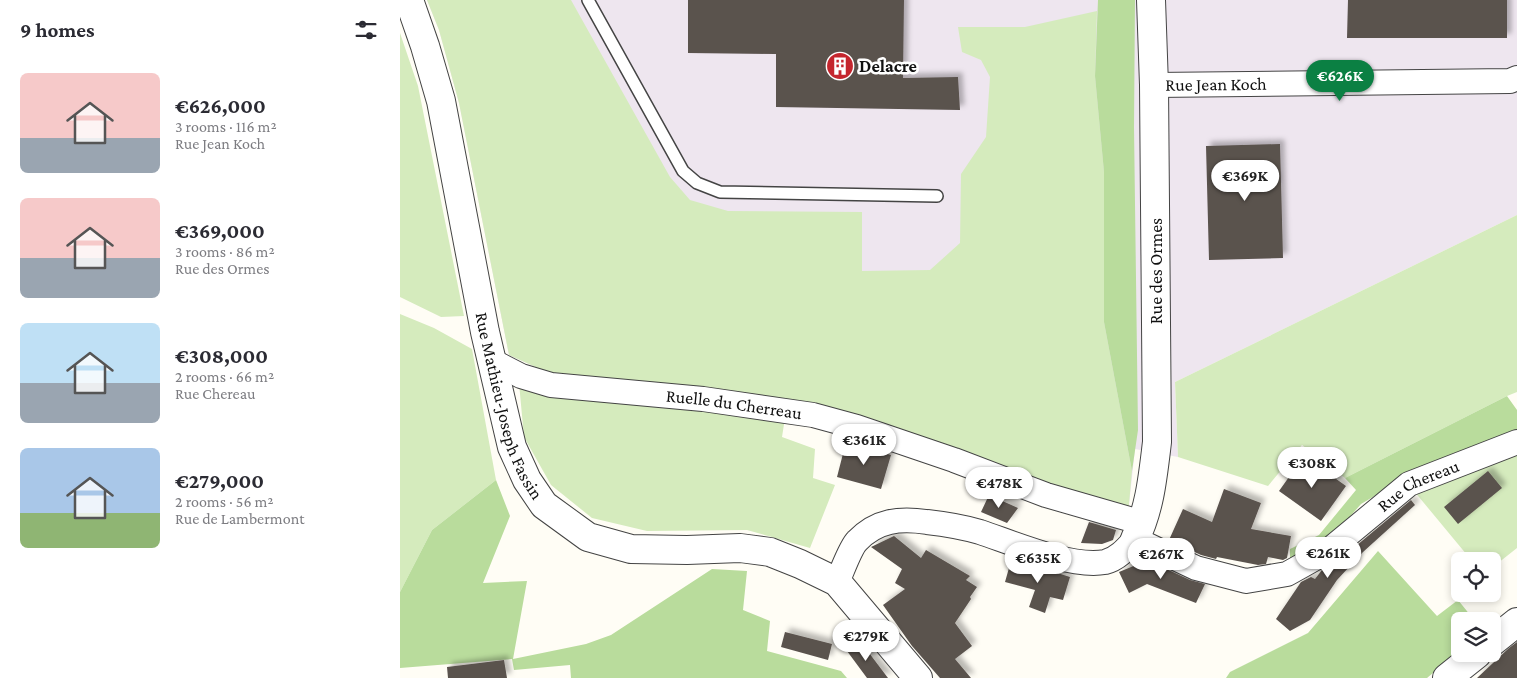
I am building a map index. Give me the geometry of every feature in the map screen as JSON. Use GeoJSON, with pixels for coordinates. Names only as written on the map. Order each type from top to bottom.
{"type":"FeatureCollection","features":[{"type":"Feature","properties":{"kind":"street","name":"Rue Mathieu-Joseph Fassin"},"geometry":{"type":"LineString","coordinates":[[408,0],[425,46],[441,101],[492,361],[512,448],[527,480],[544,505],[588,537],[631,549],[687,550],[740,548],[770,552],[837,582]]}},
{"type":"Feature","properties":{"kind":"street","name":"Rue des Ormes"},"geometry":{"type":"LineString","coordinates":[[1139,531],[1151,484],[1157,442],[1154,85],[1151,0]]}},
{"type":"Feature","properties":{"kind":"street","name":"Rue Jean Koch"},"geometry":{"type":"LineString","coordinates":[[1154,85],[1510,81],[1517,78]]}},
{"type":"Feature","properties":{"kind":"street","name":"Ruelle du Cherreau"},"geometry":{"type":"LineString","coordinates":[[492,361],[521,376],[551,385],[703,399],[813,415],[857,427],[954,460],[1139,531]]}},
{"type":"Feature","properties":{"kind":"street","name":"Rue Chereau"},"geometry":{"type":"LineString","coordinates":[[1139,531],[1196,568],[1246,581],[1287,574],[1328,551],[1409,484],[1517,442]]}},
{"type":"Feature","properties":{"kind":"street"},"geometry":{"type":"LineString","coordinates":[[918,678],[837,582],[856,542],[871,529],[891,520],[913,520],[946,524],[977,531],[1059,558],[1088,562],[1106,562],[1121,554],[1139,531]]}},
{"type":"Feature","properties":{"kind":"street"},"geometry":{"type":"LineString","coordinates":[[1501,635],[1517,622]]}},
{"type":"Feature","properties":{"kind":"street"},"geometry":{"type":"LineString","coordinates":[[1446,678],[1467,662]]}},
{"type":"Feature","properties":{"kind":"lane"},"geometry":{"type":"LineString","coordinates":[[588,0],[683,171],[697,183],[720,192],[937,196]]}},
{"type":"Feature","properties":{"kind":"shaded area"},"geometry":{"type":"Polygon","coordinates":[[[427,0],[1517,0],[1517,215],[1175,382],[1178,457],[1135,449],[1128,515],[771,399],[549,373],[509,355],[459,103],[439,30],[427,0]]]}},
{"type":"Feature","properties":{"kind":"green space"},"geometry":{"type":"Polygon","coordinates":[[[427,0],[571,0],[670,177],[690,200],[728,211],[862,212],[862,271],[930,270],[960,243],[961,174],[986,137],[990,77],[981,60],[962,52],[958,27],[1025,27],[1097,11],[1095,76],[1104,172],[1104,322],[1132,471],[1128,515],[771,399],[549,373],[509,355],[459,103],[439,30],[427,0]]]}},
{"type":"Feature","properties":{"kind":"green space"},"geometry":{"type":"Polygon","coordinates":[[[1098,0],[1135,0],[1134,127],[1138,430],[1132,471],[1104,322],[1104,172],[1095,76],[1098,0]]]}},
{"type":"Feature","properties":{"kind":"green space"},"geometry":{"type":"Polygon","coordinates":[[[400,33],[418,86],[464,316],[441,317],[400,297],[400,33]]]}},
{"type":"Feature","properties":{"kind":"green space"},"geometry":{"type":"Polygon","coordinates":[[[1517,215],[1517,392],[1345,478],[1302,445],[1268,486],[1178,457],[1175,382],[1517,215]]]}},
{"type":"Feature","properties":{"kind":"green space"},"geometry":{"type":"Polygon","coordinates":[[[400,314],[434,328],[472,349],[496,480],[432,530],[400,592],[400,314]]]}},
{"type":"Feature","properties":{"kind":"green space"},"geometry":{"type":"Polygon","coordinates":[[[519,383],[785,418],[782,437],[815,449],[813,478],[835,485],[810,548],[747,530],[647,531],[592,518],[551,485],[524,437],[519,383]]]}},
{"type":"Feature","properties":{"kind":"green space"},"geometry":{"type":"Polygon","coordinates":[[[1507,396],[1517,410],[1517,433],[1425,466],[1361,504],[1326,544],[1290,562],[1290,549],[1319,535],[1356,490],[1345,478],[1507,396]]]}},
{"type":"Feature","properties":{"kind":"green space"},"geometry":{"type":"Polygon","coordinates":[[[1517,450],[1517,548],[1501,561],[1501,552],[1465,552],[1414,491],[1517,450]]]}},
{"type":"Feature","properties":{"kind":"green space"},"geometry":{"type":"Polygon","coordinates":[[[496,480],[510,516],[483,583],[527,581],[513,659],[586,644],[611,635],[712,569],[747,571],[743,610],[770,621],[767,651],[841,671],[847,678],[571,678],[570,665],[514,670],[512,659],[400,668],[400,592],[432,530],[496,480]]]}},
{"type":"Feature","properties":{"kind":"green space"},"geometry":{"type":"Polygon","coordinates":[[[1378,551],[1437,616],[1455,602],[1460,602],[1468,612],[1451,612],[1451,658],[1427,678],[1226,678],[1230,672],[1308,633],[1378,551]]]}},
{"type":"Feature","properties":{"kind":"building","name":"Delacre"},"geometry":{"type":"Polygon","coordinates":[[[688,0],[904,0],[903,78],[958,77],[960,110],[776,107],[776,54],[688,53],[688,0]]]}},
{"type":"Feature","properties":{"kind":"building"},"geometry":{"type":"Polygon","coordinates":[[[1348,0],[1507,0],[1507,38],[1347,38],[1348,0]]]}},
{"type":"Feature","properties":{"kind":"building"},"geometry":{"type":"Polygon","coordinates":[[[1280,144],[1283,258],[1209,260],[1206,146],[1280,144]]]}},
{"type":"Feature","properties":{"kind":"building"},"geometry":{"type":"Polygon","coordinates":[[[846,442],[891,455],[881,489],[837,477],[846,442]]]}},
{"type":"Feature","properties":{"kind":"building"},"geometry":{"type":"Polygon","coordinates":[[[1304,456],[1346,486],[1321,521],[1279,491],[1304,456]]]}},
{"type":"Feature","properties":{"kind":"building"},"geometry":{"type":"Polygon","coordinates":[[[1488,471],[1502,488],[1458,524],[1444,507],[1488,471]]]}},
{"type":"Feature","properties":{"kind":"building"},"geometry":{"type":"Polygon","coordinates":[[[1224,489],[1261,503],[1251,529],[1291,536],[1287,558],[1283,560],[1268,557],[1266,564],[1258,565],[1217,557],[1216,559],[1201,555],[1169,540],[1183,509],[1212,522],[1224,489]]]}},
{"type":"Feature","properties":{"kind":"building"},"geometry":{"type":"Polygon","coordinates":[[[989,495],[1018,508],[1007,523],[981,512],[989,495]]]}},
{"type":"Feature","properties":{"kind":"building"},"geometry":{"type":"Polygon","coordinates":[[[1411,500],[1415,505],[1363,552],[1337,580],[1310,620],[1290,631],[1276,619],[1301,582],[1311,577],[1315,579],[1322,570],[1337,562],[1354,547],[1358,548],[1356,546],[1411,500]]]}},
{"type":"Feature","properties":{"kind":"building"},"geometry":{"type":"Polygon","coordinates":[[[1089,522],[1116,530],[1113,540],[1102,544],[1081,543],[1089,522]]]}},
{"type":"Feature","properties":{"kind":"building"},"geometry":{"type":"Polygon","coordinates":[[[894,536],[921,558],[926,550],[970,576],[966,580],[977,587],[955,623],[972,646],[955,659],[971,678],[940,678],[912,646],[883,605],[905,589],[895,583],[902,569],[871,547],[894,536]]]}},
{"type":"Feature","properties":{"kind":"building"},"geometry":{"type":"Polygon","coordinates":[[[1143,558],[1190,580],[1205,584],[1196,603],[1147,584],[1129,593],[1119,572],[1136,565],[1143,558]]]}},
{"type":"Feature","properties":{"kind":"building"},"geometry":{"type":"Polygon","coordinates":[[[1011,561],[1070,577],[1063,600],[1050,597],[1045,613],[1029,607],[1035,590],[1005,582],[1011,561]]]}},
{"type":"Feature","properties":{"kind":"building"},"geometry":{"type":"Polygon","coordinates":[[[785,632],[832,644],[828,660],[781,647],[785,632]]]}},
{"type":"Feature","properties":{"kind":"building"},"geometry":{"type":"Polygon","coordinates":[[[860,641],[888,678],[867,678],[847,651],[860,641]]]}},
{"type":"Feature","properties":{"kind":"building"},"geometry":{"type":"Polygon","coordinates":[[[1517,642],[1517,678],[1477,678],[1494,662],[1501,662],[1501,656],[1517,642]]]}},
{"type":"Feature","properties":{"kind":"building"},"geometry":{"type":"Polygon","coordinates":[[[504,660],[507,678],[448,678],[447,667],[504,660]]]}},
{"type":"Feature","properties":{"kind":"place","name":"Delacre"},"geometry":{"type":"Point","coordinates":[840,66]}}]}
